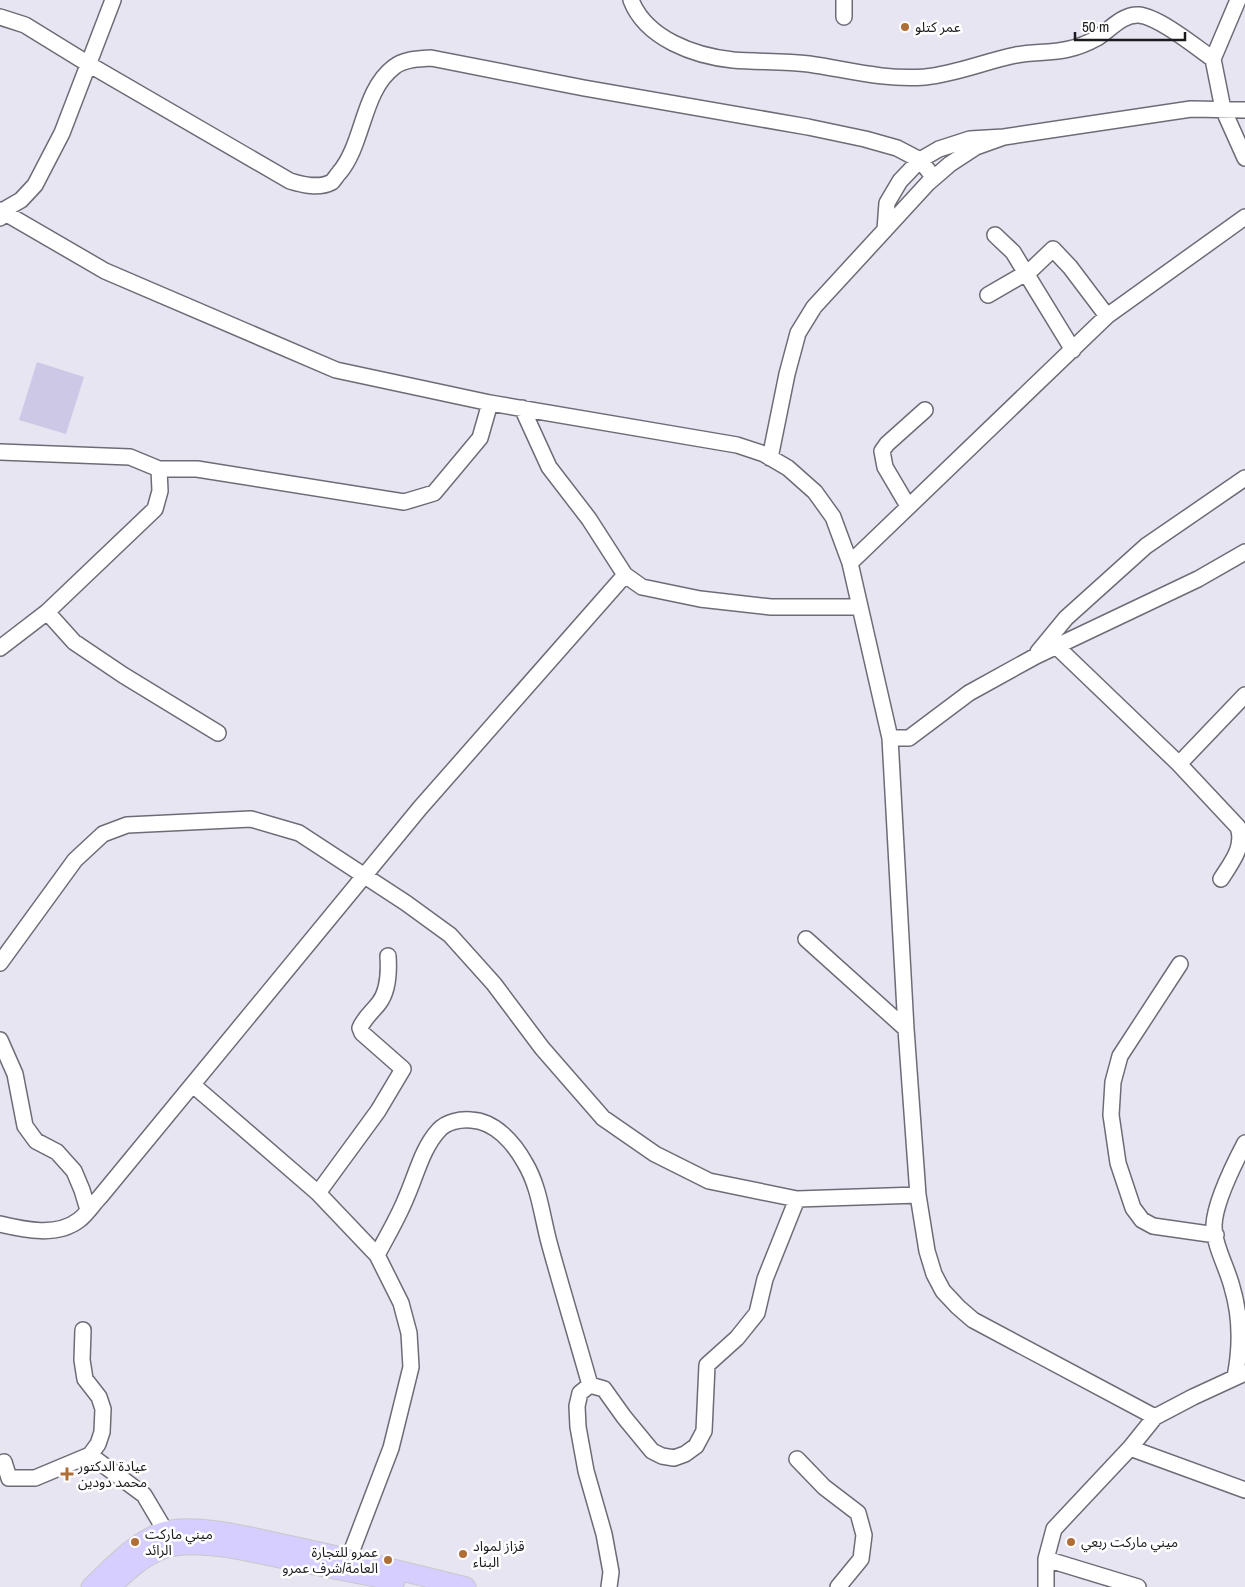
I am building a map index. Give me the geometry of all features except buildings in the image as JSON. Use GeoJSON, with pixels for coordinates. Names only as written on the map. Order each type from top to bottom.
{"type":"FeatureCollection","features":[{"type":"Feature","properties":{"kind":"main road"},"geometry":{"type":"LineString","coordinates":[[91,1587],[112,1566],[140,1544],[160,1533],[180,1530],[204,1530],[260,1539],[349,1558],[466,1587]]}},
{"type":"Feature","properties":{"kind":"main road"},"geometry":{"type":"LineString","coordinates":[[111,1587],[131,1566],[162,1549],[186,1545],[211,1546],[259,1554],[418,1587]]}},
{"type":"Feature","properties":{"kind":"street"},"geometry":{"type":"LineString","coordinates":[[113,0],[90,65],[62,133],[35,185],[21,200],[1,213],[105,271],[336,370],[490,403],[737,445],[770,458],[788,468],[815,492],[833,517],[850,563],[890,738],[906,1029],[918,1195],[927,1251],[934,1274],[944,1291],[958,1307],[974,1320],[1155,1417]]}},
{"type":"Feature","properties":{"kind":"street"},"geometry":{"type":"LineString","coordinates":[[632,0],[636,11],[649,28],[663,37],[696,52],[731,60],[808,64],[883,77],[935,76],[1016,55],[1069,49],[1095,39],[1122,20],[1136,15],[1145,16],[1176,33],[1213,59]]}},
{"type":"Feature","properties":{"kind":"street"},"geometry":{"type":"LineString","coordinates":[[844,0],[844,17]]}},
{"type":"Feature","properties":{"kind":"street"},"geometry":{"type":"LineString","coordinates":[[1238,0],[1213,59],[1223,109],[1245,158]]}},
{"type":"Feature","properties":{"kind":"street"},"geometry":{"type":"LineString","coordinates":[[0,17],[25,26],[290,180],[305,186],[332,182],[346,165],[376,90],[394,67],[410,60],[431,58],[584,88],[808,127],[897,148],[920,160],[934,178]]}},
{"type":"Feature","properties":{"kind":"street"},"geometry":{"type":"LineString","coordinates":[[885,230],[887,203],[900,181],[920,160],[939,149],[970,139],[1004,136],[1191,109],[1245,110]]}},
{"type":"Feature","properties":{"kind":"street"},"geometry":{"type":"LineString","coordinates":[[770,458],[787,374],[798,333],[814,308],[934,178],[950,164],[976,147],[1004,136]]}},
{"type":"Feature","properties":{"kind":"street"},"geometry":{"type":"LineString","coordinates":[[850,563],[1107,316],[1245,217]]}},
{"type":"Feature","properties":{"kind":"street"},"geometry":{"type":"LineString","coordinates":[[995,235],[1013,252],[1073,350]]}},
{"type":"Feature","properties":{"kind":"street"},"geometry":{"type":"LineString","coordinates":[[988,296],[1031,270],[1053,249],[1070,267],[1107,316]]}},
{"type":"Feature","properties":{"kind":"street"},"geometry":{"type":"LineString","coordinates":[[0,452],[130,457],[158,469],[197,469],[404,502],[434,493],[480,438],[490,403]]}},
{"type":"Feature","properties":{"kind":"street"},"geometry":{"type":"LineString","coordinates":[[522,408],[549,467],[589,519],[625,575],[642,587],[700,599],[771,607],[859,607]]}},
{"type":"Feature","properties":{"kind":"street"},"geometry":{"type":"LineString","coordinates":[[908,506],[885,467],[882,451],[887,444],[926,410]]}},
{"type":"Feature","properties":{"kind":"street"},"geometry":{"type":"LineString","coordinates":[[0,648],[46,612],[155,509],[160,491],[158,469]]}},
{"type":"Feature","properties":{"kind":"street"},"geometry":{"type":"LineString","coordinates":[[1036,656],[1066,618],[1146,546],[1245,478]]}},
{"type":"Feature","properties":{"kind":"street"},"geometry":{"type":"LineString","coordinates":[[890,738],[909,738],[969,693],[1056,646],[1198,579],[1245,552]]}},
{"type":"Feature","properties":{"kind":"street"},"geometry":{"type":"LineString","coordinates":[[0,1224],[39,1231],[58,1229],[78,1220],[88,1210],[420,808],[625,575]]}},
{"type":"Feature","properties":{"kind":"street"},"geometry":{"type":"LineString","coordinates":[[46,612],[74,642],[131,680],[218,733]]}},
{"type":"Feature","properties":{"kind":"street"},"geometry":{"type":"LineString","coordinates":[[1056,646],[1179,764],[1238,827],[1241,841],[1237,854],[1221,879]]}},
{"type":"Feature","properties":{"kind":"street"},"geometry":{"type":"LineString","coordinates":[[1179,764],[1245,695]]}},
{"type":"Feature","properties":{"kind":"street"},"geometry":{"type":"LineString","coordinates":[[0,963],[75,860],[103,834],[127,825],[250,819],[299,833],[406,903],[450,936],[494,984],[542,1048],[603,1118],[655,1154],[709,1181],[796,1199],[918,1195]]}},
{"type":"Feature","properties":{"kind":"street"},"geometry":{"type":"LineString","coordinates":[[806,939],[906,1029]]}},
{"type":"Feature","properties":{"kind":"street"},"geometry":{"type":"LineString","coordinates":[[318,1192],[378,1111],[403,1069],[362,1033],[360,1028],[382,999],[388,975],[388,956]]}},
{"type":"Feature","properties":{"kind":"street"},"geometry":{"type":"LineString","coordinates":[[1180,964],[1120,1056],[1113,1082],[1111,1115],[1118,1163],[1133,1208],[1142,1220],[1153,1226],[1216,1235]]}},
{"type":"Feature","properties":{"kind":"street"},"geometry":{"type":"LineString","coordinates":[[0,1040],[15,1074],[24,1126],[36,1141],[57,1152],[74,1171],[88,1210]]}},
{"type":"Feature","properties":{"kind":"street"},"geometry":{"type":"LineString","coordinates":[[193,1085],[318,1192],[377,1255],[401,1303],[409,1333],[411,1367],[391,1448],[349,1558]]}},
{"type":"Feature","properties":{"kind":"street"},"geometry":{"type":"LineString","coordinates":[[377,1255],[406,1199],[420,1163],[440,1129],[464,1119],[482,1122],[491,1126],[519,1152],[537,1188],[550,1244],[590,1385]]}},
{"type":"Feature","properties":{"kind":"street"},"geometry":{"type":"LineString","coordinates":[[1046,1587],[1046,1559],[1054,1529],[1130,1448],[1155,1417],[1240,1375],[1240,1330],[1233,1289],[1214,1224],[1234,1163],[1245,1143]]}},
{"type":"Feature","properties":{"kind":"street"},"geometry":{"type":"LineString","coordinates":[[590,1385],[604,1389],[652,1451],[662,1456],[674,1458],[685,1454],[696,1446],[704,1431],[707,1365],[737,1338],[757,1313],[765,1279],[796,1199]]}},
{"type":"Feature","properties":{"kind":"street"},"geometry":{"type":"LineString","coordinates":[[4,1462],[9,1478],[35,1478],[90,1455],[101,1438],[104,1409],[99,1397],[85,1379],[82,1360],[83,1330]]}},
{"type":"Feature","properties":{"kind":"street"},"geometry":{"type":"LineString","coordinates":[[590,1385],[580,1393],[578,1426],[586,1471],[604,1534],[611,1572],[609,1587]]}},
{"type":"Feature","properties":{"kind":"street"},"geometry":{"type":"LineString","coordinates":[[1130,1448],[1245,1490]]}},
{"type":"Feature","properties":{"kind":"street"},"geometry":{"type":"LineString","coordinates":[[90,1455],[144,1495],[166,1532]]}},
{"type":"Feature","properties":{"kind":"street"},"geometry":{"type":"LineString","coordinates":[[797,1459],[824,1487],[858,1513],[864,1535],[861,1560],[838,1587]]}},
{"type":"Feature","properties":{"kind":"street"},"geometry":{"type":"LineString","coordinates":[[1046,1559],[1138,1587]]}},
{"type":"Feature","properties":{"kind":"place","name":"عمر كتلو"},"geometry":{"type":"Point","coordinates":[905,27]}},
{"type":"Feature","properties":{"kind":"place","name":"عيادة الدكتور محمد دودين"},"geometry":{"type":"Point","coordinates":[67,1474]}},
{"type":"Feature","properties":{"kind":"place","name":"ميني ماركت الرائد"},"geometry":{"type":"Point","coordinates":[135,1542]}},
{"type":"Feature","properties":{"kind":"place","name":"ميني ماركت ربعي"},"geometry":{"type":"Point","coordinates":[1071,1542]}},
{"type":"Feature","properties":{"kind":"place","name":"قزاز لمواد البناء"},"geometry":{"type":"Point","coordinates":[463,1554]}},
{"type":"Feature","properties":{"kind":"place","name":"عمرو للتجارة العامة/شرف عمرو"},"geometry":{"type":"Point","coordinates":[388,1560]}}]}
